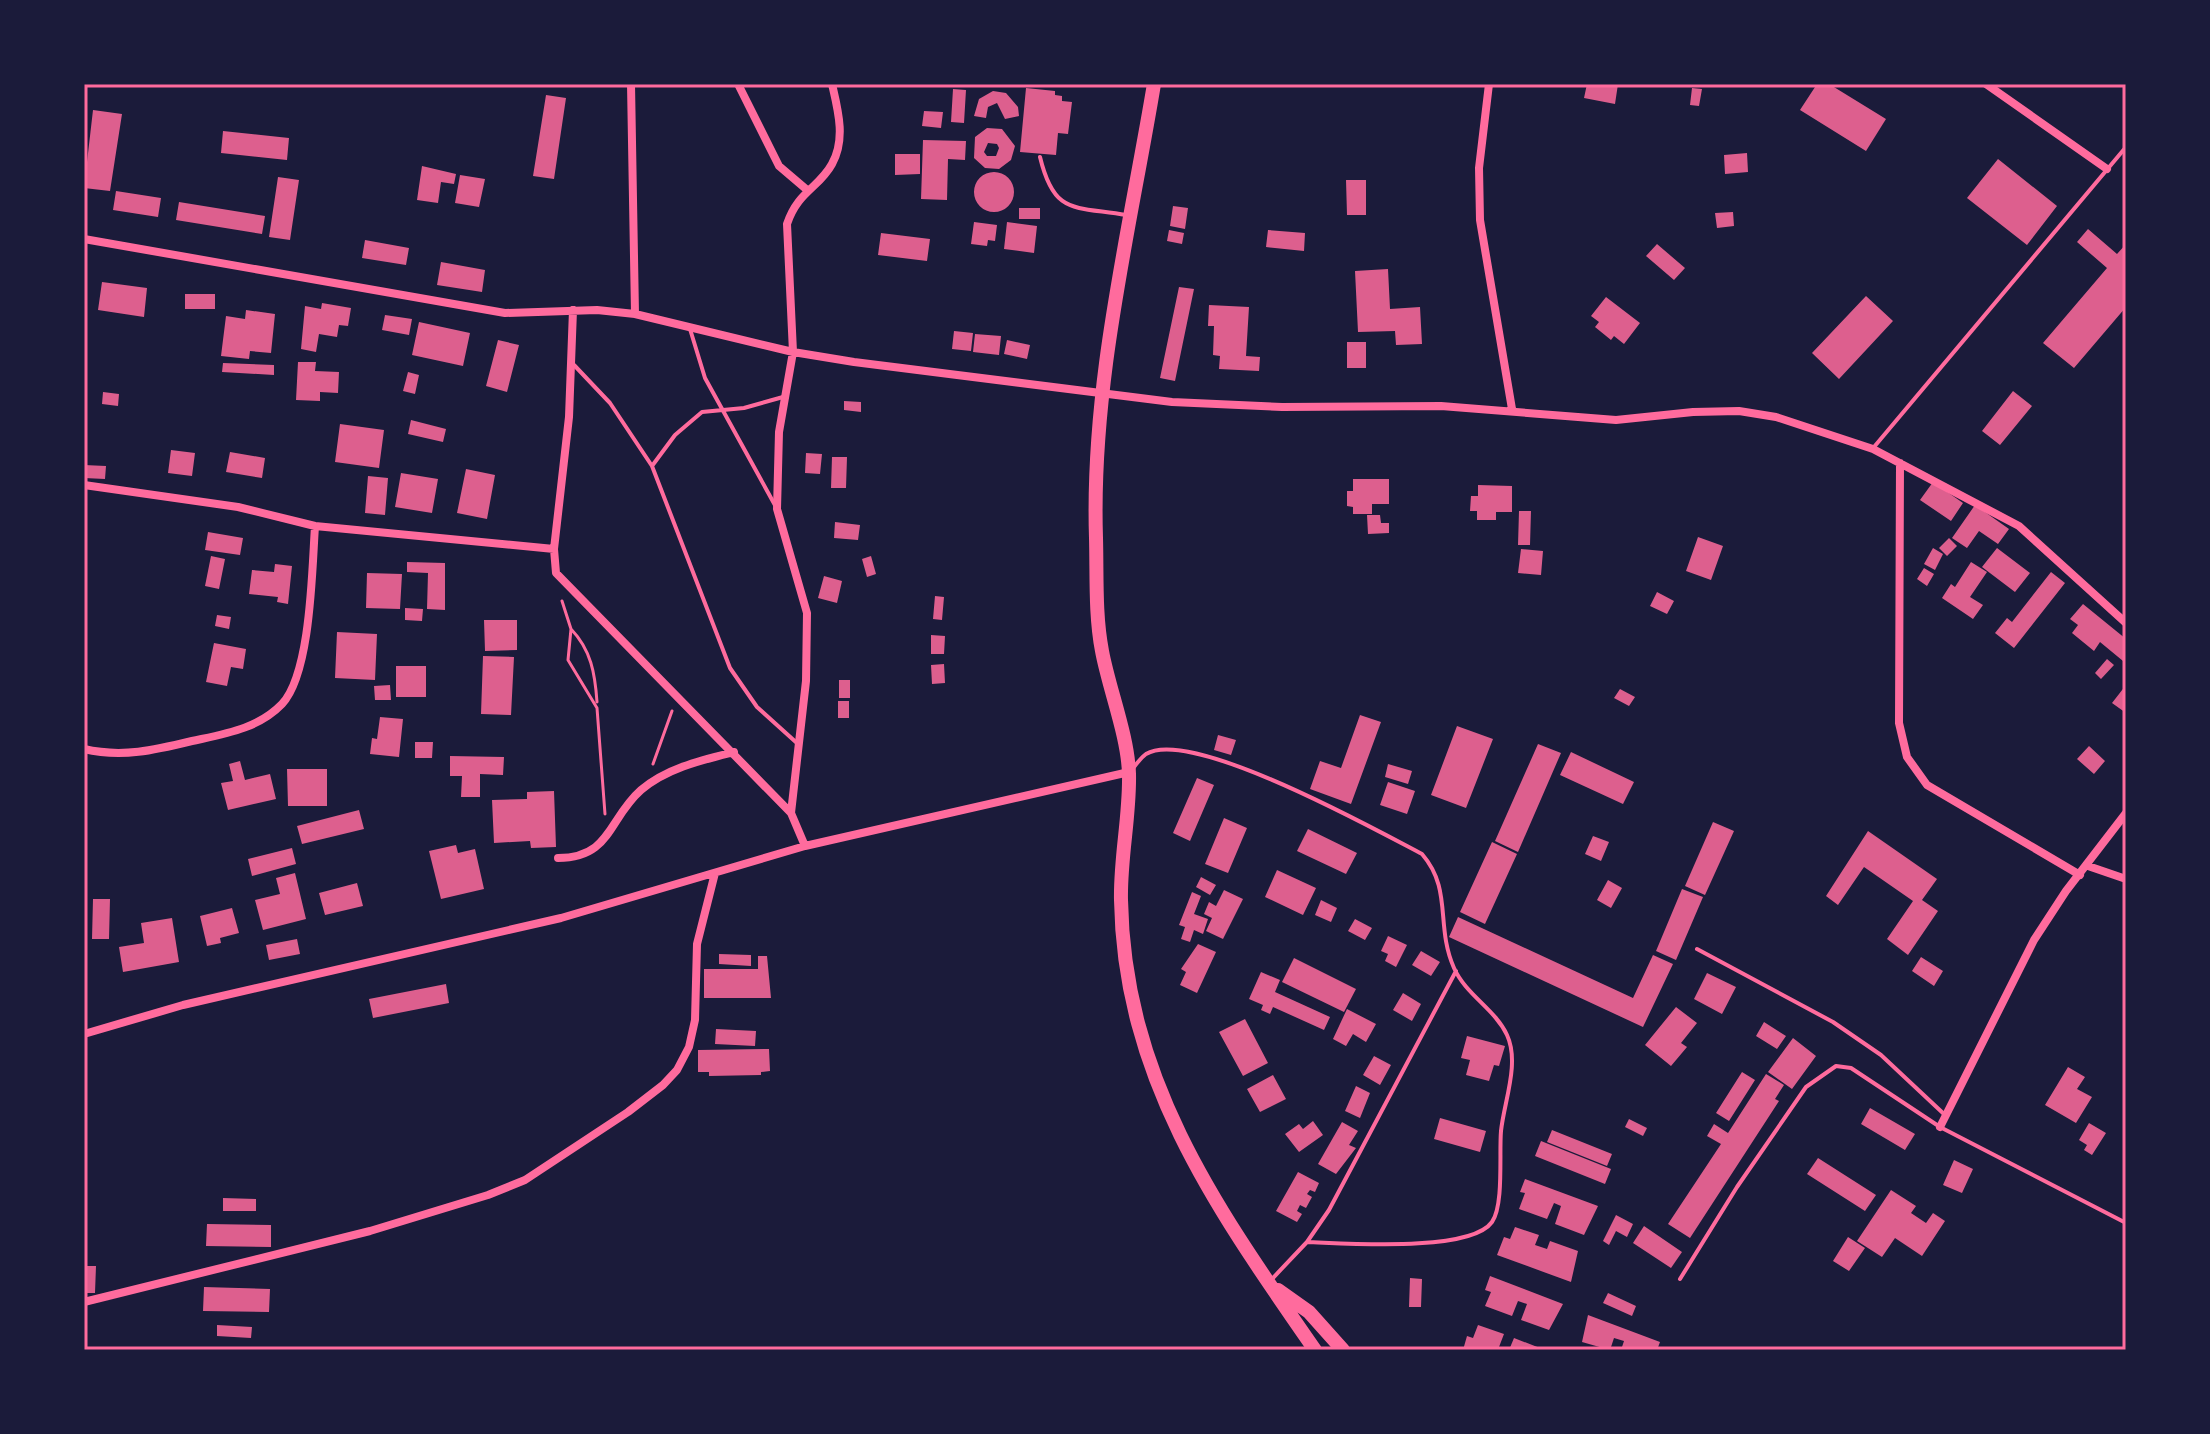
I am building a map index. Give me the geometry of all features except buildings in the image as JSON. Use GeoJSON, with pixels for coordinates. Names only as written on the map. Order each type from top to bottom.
{"type":"FeatureCollection","features":[{"type":"Feature","properties":{"kind":"highway"},"geometry":{"type":"LineString","coordinates":[[1154,84],[1101,394],[1096,488],[1101,646],[1129,772],[1121,900],[1139,1037],[1157,1090],[1208,1190],[1315,1350]]}},
{"type":"Feature","properties":{"kind":"highway"},"geometry":{"type":"LineString","coordinates":[[1268,1283],[1309,1312],[1343,1350]]}},
{"type":"Feature","properties":{"kind":"street"},"geometry":{"type":"LineString","coordinates":[[631,84],[635,314]]}},
{"type":"Feature","properties":{"kind":"street"},"geometry":{"type":"LineString","coordinates":[[738,84],[779,166],[806,189]]}},
{"type":"Feature","properties":{"kind":"street"},"geometry":{"type":"LineString","coordinates":[[791,813],[807,668],[807,613],[777,509],[777,451],[793,352],[787,224],[793,207],[806,189],[832,165],[840,139],[832,84]]}},
{"type":"Feature","properties":{"kind":"street"},"geometry":{"type":"LineString","coordinates":[[1489,84],[1479,168],[1480,220],[1512,409]]}},
{"type":"Feature","properties":{"kind":"street"},"geometry":{"type":"LineString","coordinates":[[1986,84],[2107,169]]}},
{"type":"Feature","properties":{"kind":"street"},"geometry":{"type":"LineString","coordinates":[[84,239],[505,313],[573,310],[635,314],[793,352],[1172,402],[1282,407],[1441,406],[1512,409],[1616,420],[1739,411],[1776,417],[1873,449],[2019,526],[2126,623]]}},
{"type":"Feature","properties":{"kind":"street"},"geometry":{"type":"LineString","coordinates":[[573,310],[564,472],[554,549],[556,573],[567,588],[734,752],[791,813],[805,846]]}},
{"type":"Feature","properties":{"kind":"street"},"geometry":{"type":"LineString","coordinates":[[1900,463],[1899,723],[1907,757],[1927,785],[2080,875]]}},
{"type":"Feature","properties":{"kind":"street"},"geometry":{"type":"LineString","coordinates":[[84,485],[238,507],[315,526],[554,549]]}},
{"type":"Feature","properties":{"kind":"street"},"geometry":{"type":"LineString","coordinates":[[84,749],[105,754],[156,750],[248,727],[282,704],[292,690],[305,638],[315,526]]}},
{"type":"Feature","properties":{"kind":"street"},"geometry":{"type":"LineString","coordinates":[[558,858],[574,858],[593,851],[632,799],[650,783],[676,770],[734,752]]}},
{"type":"Feature","properties":{"kind":"street"},"geometry":{"type":"LineString","coordinates":[[84,1034],[183,1005],[561,918],[805,846],[1129,772]]}},
{"type":"Feature","properties":{"kind":"street"},"geometry":{"type":"LineString","coordinates":[[1940,1127],[2034,940],[2126,813]]}},
{"type":"Feature","properties":{"kind":"street"},"geometry":{"type":"LineString","coordinates":[[2088,866],[2126,879]]}},
{"type":"Feature","properties":{"kind":"street"},"geometry":{"type":"LineString","coordinates":[[84,1302],[370,1231],[488,1195],[525,1180],[628,1112],[670,1078],[689,1047],[695,1020],[697,944],[715,873]]}},
{"type":"Feature","properties":{"kind":"lane"},"geometry":{"type":"LineString","coordinates":[[1873,449],[2126,147]]}},
{"type":"Feature","properties":{"kind":"lane"},"geometry":{"type":"LineString","coordinates":[[1040,157],[1051,194],[1062,203],[1132,216]]}},
{"type":"Feature","properties":{"kind":"lane"},"geometry":{"type":"LineString","coordinates":[[690,326],[696,357],[719,408],[777,509]]}},
{"type":"Feature","properties":{"kind":"lane"},"geometry":{"type":"LineString","coordinates":[[572,363],[610,403],[652,466],[730,668],[757,707],[799,745]]}},
{"type":"Feature","properties":{"kind":"lane"},"geometry":{"type":"LineString","coordinates":[[652,466],[693,417],[719,408],[744,408],[784,397]]}},
{"type":"Feature","properties":{"kind":"lane"},"geometry":{"type":"LineString","coordinates":[[1129,772],[1147,753],[1190,752],[1212,758],[1288,787],[1422,854],[1437,871],[1444,935],[1456,971],[1469,992],[1498,1020],[1512,1053],[1504,1100],[1498,1204],[1492,1222],[1476,1235],[1456,1239],[1368,1244],[1307,1242]]}},
{"type":"Feature","properties":{"kind":"lane"},"geometry":{"type":"LineString","coordinates":[[1697,949],[1833,1022],[1869,1046],[1914,1083],[1947,1117]]}},
{"type":"Feature","properties":{"kind":"lane"},"geometry":{"type":"LineString","coordinates":[[1268,1283],[1307,1242],[1329,1210],[1456,971]]}},
{"type":"Feature","properties":{"kind":"lane"},"geometry":{"type":"LineString","coordinates":[[1680,1279],[1792,1105],[1836,1066],[1851,1068],[1940,1127],[2126,1223]]}},
{"type":"Feature","properties":{"kind":"path"},"geometry":{"type":"LineString","coordinates":[[556,573],[571,629],[568,660],[597,708]]}},
{"type":"Feature","properties":{"kind":"path"},"geometry":{"type":"LineString","coordinates":[[571,629],[581,640],[593,664],[604,806],[609,832]]}},
{"type":"Feature","properties":{"kind":"path"},"geometry":{"type":"LineString","coordinates":[[650,783],[656,754],[678,697]]}}]}
